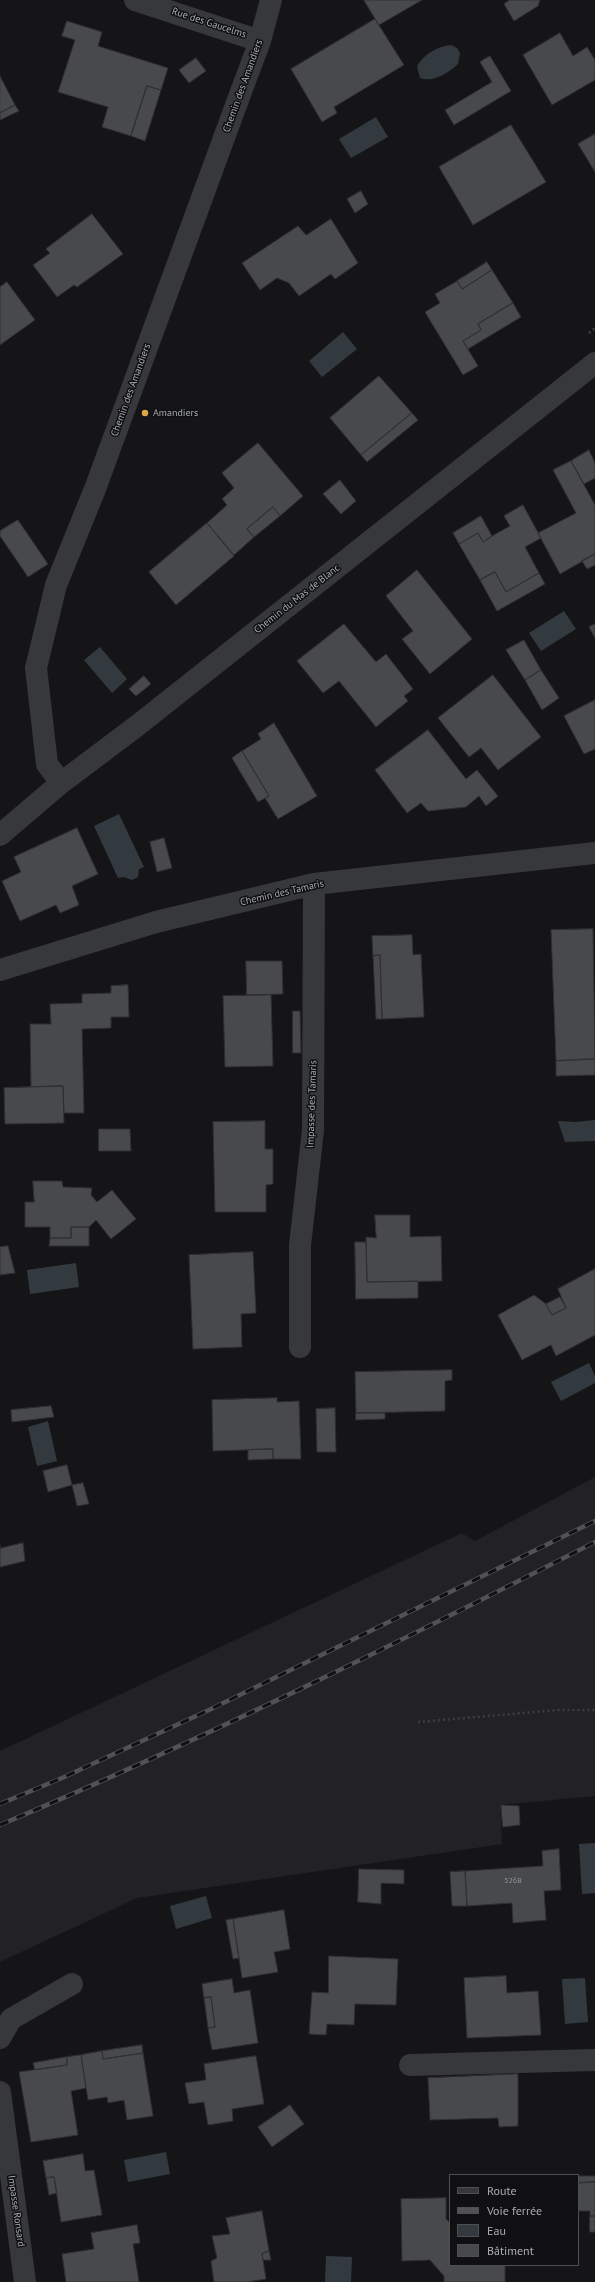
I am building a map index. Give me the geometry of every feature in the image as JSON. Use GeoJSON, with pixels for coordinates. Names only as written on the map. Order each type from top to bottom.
{"type":"FeatureCollection","features":[{"type":"Feature","properties":{"kind":"street","name":"Rue des Gaucelms"},"geometry":{"type":"LineString","coordinates":[[135,0],[260,41]]}},
{"type":"Feature","properties":{"kind":"street","name":"Chemin des Amandiers"},"geometry":{"type":"LineString","coordinates":[[61,783],[47,764],[36,668],[56,585],[95,490],[260,41],[271,0]]}},
{"type":"Feature","properties":{"kind":"street","name":"Chemin du Mas de Blanc"},"geometry":{"type":"LineString","coordinates":[[0,835],[61,783],[138,725],[595,363]]}},
{"type":"Feature","properties":{"kind":"street","name":"Chemin des Tamaris"},"geometry":{"type":"LineString","coordinates":[[0,970],[156,922],[314,884],[595,853]]}},
{"type":"Feature","properties":{"kind":"street","name":"Impasse des Tamaris"},"geometry":{"type":"LineString","coordinates":[[300,1347],[300,1245],[312,1130],[314,884]]}},
{"type":"Feature","properties":{"kind":"street"},"geometry":{"type":"LineString","coordinates":[[0,2038],[11,2019],[72,1984]]}},
{"type":"Feature","properties":{"kind":"street"},"geometry":{"type":"LineString","coordinates":[[410,2065],[595,2060]]}},
{"type":"Feature","properties":{"kind":"street","name":"Impasse Ronsard"},"geometry":{"type":"LineString","coordinates":[[0,2092],[25,2282]]}},
{"type":"Feature","properties":{"kind":"path"},"geometry":{"type":"LineString","coordinates":[[418,1722],[558,1710],[595,1710]]}},
{"type":"Feature","properties":{"kind":"shaded area"},"geometry":{"type":"Polygon","coordinates":[[[595,1477],[595,1796],[500,1805],[502,1844],[137,1898],[0,1962],[0,1751],[462,1533],[475,1541],[595,1477]]]}},
{"type":"Feature","properties":{"kind":"water"},"geometry":{"type":"Polygon","coordinates":[[[451,45],[457,48],[460,53],[458,64],[450,71],[435,78],[420,78],[417,66],[423,58],[436,49],[451,45]]]}},
{"type":"Feature","properties":{"kind":"water"},"geometry":{"type":"Polygon","coordinates":[[[376,117],[388,137],[351,158],[339,139],[376,117]]]}},
{"type":"Feature","properties":{"kind":"water"},"geometry":{"type":"Polygon","coordinates":[[[343,332],[357,349],[322,377],[309,361],[343,332]]]}},
{"type":"Feature","properties":{"kind":"water"},"geometry":{"type":"Polygon","coordinates":[[[564,611],[576,629],[541,651],[529,633],[564,611]]]}},
{"type":"Feature","properties":{"kind":"water"},"geometry":{"type":"Polygon","coordinates":[[[100,647],[127,679],[112,693],[84,660],[100,647]]]}},
{"type":"Feature","properties":{"kind":"water"},"geometry":{"type":"Polygon","coordinates":[[[119,814],[144,867],[139,869],[138,877],[132,880],[124,877],[118,878],[94,826],[119,814]]]}},
{"type":"Feature","properties":{"kind":"water"},"geometry":{"type":"Polygon","coordinates":[[[595,1120],[595,1141],[565,1142],[558,1121],[575,1122],[595,1120]]]}},
{"type":"Feature","properties":{"kind":"water"},"geometry":{"type":"Polygon","coordinates":[[[76,1263],[79,1287],[30,1294],[27,1270],[76,1263]]]}},
{"type":"Feature","properties":{"kind":"water"},"geometry":{"type":"Polygon","coordinates":[[[589,1363],[595,1376],[595,1383],[561,1401],[551,1382],[589,1363]]]}},
{"type":"Feature","properties":{"kind":"water"},"geometry":{"type":"Polygon","coordinates":[[[48,1421],[57,1461],[37,1466],[28,1427],[48,1421]]]}},
{"type":"Feature","properties":{"kind":"water"},"geometry":{"type":"Polygon","coordinates":[[[595,1843],[595,1893],[582,1894],[579,1844],[595,1843]]]}},
{"type":"Feature","properties":{"kind":"water"},"geometry":{"type":"Polygon","coordinates":[[[206,1896],[212,1918],[176,1929],[170,1906],[206,1896]]]}},
{"type":"Feature","properties":{"kind":"water"},"geometry":{"type":"Polygon","coordinates":[[[585,1978],[588,2022],[565,2024],[562,1979],[585,1978]]]}},
{"type":"Feature","properties":{"kind":"water"},"geometry":{"type":"Polygon","coordinates":[[[166,2152],[170,2174],[128,2182],[124,2160],[166,2152]]]}},
{"type":"Feature","properties":{"kind":"water"},"geometry":{"type":"Polygon","coordinates":[[[326,2256],[352,2257],[351,2282],[325,2282],[326,2256]]]}},
{"type":"Feature","properties":{"kind":"building"},"geometry":{"type":"Polygon","coordinates":[[[364,0],[422,0],[379,25],[364,0]]]}},
{"type":"Feature","properties":{"kind":"building"},"geometry":{"type":"Polygon","coordinates":[[[510,0],[540,0],[538,6],[514,21],[504,4],[510,0]]]}},
{"type":"Feature","properties":{"kind":"building"},"geometry":{"type":"Polygon","coordinates":[[[375,19],[404,65],[334,107],[337,113],[322,122],[291,69],[375,19]]]}},
{"type":"Feature","properties":{"kind":"building"},"geometry":{"type":"Polygon","coordinates":[[[67,21],[102,32],[98,46],[168,68],[161,90],[147,86],[131,136],[102,127],[108,107],[58,92],[75,40],[62,36],[67,21]]]}},
{"type":"Feature","properties":{"kind":"building"},"geometry":{"type":"Polygon","coordinates":[[[560,33],[573,56],[587,47],[595,60],[595,80],[552,105],[523,55],[560,33]]]}},
{"type":"Feature","properties":{"kind":"building"},"geometry":{"type":"Polygon","coordinates":[[[490,56],[511,91],[454,125],[445,110],[492,82],[480,62],[490,56]]]}},
{"type":"Feature","properties":{"kind":"building"},"geometry":{"type":"Polygon","coordinates":[[[196,58],[206,71],[189,83],[179,70],[196,58]]]}},
{"type":"Feature","properties":{"kind":"building"},"geometry":{"type":"Polygon","coordinates":[[[0,76],[15,105],[0,113],[0,76]]]}},
{"type":"Feature","properties":{"kind":"building"},"geometry":{"type":"Polygon","coordinates":[[[147,86],[161,90],[145,141],[131,136],[147,86]]]}},
{"type":"Feature","properties":{"kind":"building"},"geometry":{"type":"Polygon","coordinates":[[[15,105],[19,111],[0,120],[0,113],[15,105]]]}},
{"type":"Feature","properties":{"kind":"building"},"geometry":{"type":"Polygon","coordinates":[[[511,125],[546,182],[473,225],[439,167],[511,125]]]}},
{"type":"Feature","properties":{"kind":"building"},"geometry":{"type":"Polygon","coordinates":[[[595,134],[595,172],[578,144],[595,134]]]}},
{"type":"Feature","properties":{"kind":"building"},"geometry":{"type":"Polygon","coordinates":[[[361,191],[368,204],[355,213],[347,199],[361,191]]]}},
{"type":"Feature","properties":{"kind":"building"},"geometry":{"type":"Polygon","coordinates":[[[92,214],[123,254],[77,287],[74,285],[57,297],[33,265],[50,253],[46,249],[92,214]]]}},
{"type":"Feature","properties":{"kind":"building"},"geometry":{"type":"Polygon","coordinates":[[[331,219],[358,263],[335,279],[331,274],[299,296],[289,283],[277,278],[260,290],[242,263],[298,226],[306,235],[331,219]]]}},
{"type":"Feature","properties":{"kind":"building"},"geometry":{"type":"Polygon","coordinates":[[[487,262],[492,270],[462,289],[457,281],[487,262]]]}},
{"type":"Feature","properties":{"kind":"building"},"geometry":{"type":"Polygon","coordinates":[[[492,270],[513,303],[478,324],[481,330],[463,341],[478,366],[463,375],[425,312],[440,303],[435,294],[457,281],[462,289],[492,270]]]}},
{"type":"Feature","properties":{"kind":"building"},"geometry":{"type":"Polygon","coordinates":[[[7,282],[35,320],[0,345],[0,287],[7,282]]]}},
{"type":"Feature","properties":{"kind":"building"},"geometry":{"type":"Polygon","coordinates":[[[513,303],[521,317],[468,349],[463,341],[481,330],[478,324],[513,303]]]}},
{"type":"Feature","properties":{"kind":"building"},"geometry":{"type":"Polygon","coordinates":[[[379,376],[412,413],[361,455],[330,418],[379,376]]]}},
{"type":"Feature","properties":{"kind":"building"},"geometry":{"type":"Polygon","coordinates":[[[412,413],[418,420],[367,462],[361,455],[412,413]]]}},
{"type":"Feature","properties":{"kind":"building"},"geometry":{"type":"Polygon","coordinates":[[[258,443],[303,496],[280,516],[273,507],[247,529],[254,537],[234,555],[207,523],[227,505],[222,499],[234,488],[222,473],[258,443]]]}},
{"type":"Feature","properties":{"kind":"building"},"geometry":{"type":"Polygon","coordinates":[[[589,450],[595,463],[595,478],[584,484],[571,461],[589,450]]]}},
{"type":"Feature","properties":{"kind":"building"},"geometry":{"type":"Polygon","coordinates":[[[571,461],[595,505],[595,554],[560,574],[538,533],[576,513],[553,470],[571,461]]]}},
{"type":"Feature","properties":{"kind":"building"},"geometry":{"type":"Polygon","coordinates":[[[340,480],[356,501],[341,514],[323,494],[340,480]]]}},
{"type":"Feature","properties":{"kind":"building"},"geometry":{"type":"Polygon","coordinates":[[[523,505],[541,538],[525,547],[539,573],[506,592],[495,572],[480,580],[459,544],[478,533],[483,542],[510,526],[504,516],[523,505]]]}},
{"type":"Feature","properties":{"kind":"building"},"geometry":{"type":"Polygon","coordinates":[[[273,507],[280,516],[254,537],[247,529],[273,507]]]}},
{"type":"Feature","properties":{"kind":"building"},"geometry":{"type":"Polygon","coordinates":[[[481,516],[492,536],[483,542],[478,533],[459,544],[453,533],[481,516]]]}},
{"type":"Feature","properties":{"kind":"building"},"geometry":{"type":"Polygon","coordinates":[[[18,520],[48,564],[28,577],[0,536],[0,531],[18,520]]]}},
{"type":"Feature","properties":{"kind":"building"},"geometry":{"type":"Polygon","coordinates":[[[207,523],[234,556],[176,605],[149,572],[207,523]]]}},
{"type":"Feature","properties":{"kind":"building"},"geometry":{"type":"Polygon","coordinates":[[[595,554],[595,565],[587,569],[582,561],[595,554]]]}},
{"type":"Feature","properties":{"kind":"building"},"geometry":{"type":"Polygon","coordinates":[[[417,570],[472,639],[430,674],[402,639],[413,631],[386,596],[417,570]]]}},
{"type":"Feature","properties":{"kind":"building"},"geometry":{"type":"Polygon","coordinates":[[[495,572],[506,592],[539,573],[545,584],[497,611],[480,580],[495,572]]]}},
{"type":"Feature","properties":{"kind":"building"},"geometry":{"type":"Polygon","coordinates":[[[344,624],[376,662],[386,654],[413,689],[404,696],[408,701],[376,727],[339,681],[323,693],[297,661],[344,624]]]}},
{"type":"Feature","properties":{"kind":"building"},"geometry":{"type":"Polygon","coordinates":[[[595,624],[595,638],[589,627],[595,624]]]}},
{"type":"Feature","properties":{"kind":"building"},"geometry":{"type":"Polygon","coordinates":[[[524,640],[541,670],[525,680],[506,650],[524,640]]]}},
{"type":"Feature","properties":{"kind":"building"},"geometry":{"type":"Polygon","coordinates":[[[541,670],[559,698],[542,710],[525,680],[541,670]]]}},
{"type":"Feature","properties":{"kind":"building"},"geometry":{"type":"Polygon","coordinates":[[[493,675],[541,737],[498,770],[481,748],[469,757],[438,718],[493,675]]]}},
{"type":"Feature","properties":{"kind":"building"},"geometry":{"type":"Polygon","coordinates":[[[144,676],[151,684],[136,696],[129,689],[144,676]]]}},
{"type":"Feature","properties":{"kind":"building"},"geometry":{"type":"Polygon","coordinates":[[[595,700],[595,749],[584,754],[564,716],[595,700]]]}},
{"type":"Feature","properties":{"kind":"building"},"geometry":{"type":"Polygon","coordinates":[[[274,723],[317,796],[278,819],[265,798],[269,796],[242,751],[261,739],[258,734],[274,723]]]}},
{"type":"Feature","properties":{"kind":"building"},"geometry":{"type":"Polygon","coordinates":[[[428,730],[466,779],[477,770],[498,796],[486,806],[479,796],[466,807],[428,811],[421,803],[407,813],[375,770],[428,730]]]}},
{"type":"Feature","properties":{"kind":"building"},"geometry":{"type":"Polygon","coordinates":[[[242,751],[269,796],[258,802],[232,758],[242,751]]]}},
{"type":"Feature","properties":{"kind":"building"},"geometry":{"type":"Polygon","coordinates":[[[77,828],[98,874],[72,886],[79,905],[60,913],[56,905],[20,921],[2,881],[21,872],[14,857],[77,828]]]}},
{"type":"Feature","properties":{"kind":"building"},"geometry":{"type":"Polygon","coordinates":[[[164,838],[172,868],[157,872],[150,842],[164,838]]]}},
{"type":"Feature","properties":{"kind":"building"},"geometry":{"type":"Polygon","coordinates":[[[593,929],[595,1059],[556,1061],[551,930],[593,929]]]}},
{"type":"Feature","properties":{"kind":"building"},"geometry":{"type":"Polygon","coordinates":[[[412,935],[413,955],[421,954],[424,1017],[382,1019],[380,955],[373,956],[372,936],[412,935]]]}},
{"type":"Feature","properties":{"kind":"building"},"geometry":{"type":"Polygon","coordinates":[[[380,955],[382,1019],[376,1019],[373,956],[380,955]]]}},
{"type":"Feature","properties":{"kind":"building"},"geometry":{"type":"Polygon","coordinates":[[[246,961],[282,961],[283,994],[247,995],[246,961]]]}},
{"type":"Feature","properties":{"kind":"building"},"geometry":{"type":"Polygon","coordinates":[[[128,985],[129,1017],[111,1017],[111,1028],[82,1029],[84,1113],[64,1113],[63,1086],[31,1087],[30,1024],[51,1024],[50,1004],[82,1003],[82,994],[111,993],[111,986],[128,985]]]}},
{"type":"Feature","properties":{"kind":"building"},"geometry":{"type":"Polygon","coordinates":[[[271,995],[273,1066],[225,1067],[223,996],[271,995]]]}},
{"type":"Feature","properties":{"kind":"building"},"geometry":{"type":"Polygon","coordinates":[[[293,1011],[300,1011],[301,1053],[293,1053],[293,1011]]]}},
{"type":"Feature","properties":{"kind":"building"},"geometry":{"type":"Polygon","coordinates":[[[595,1059],[595,1075],[556,1076],[556,1061],[595,1059]]]}},
{"type":"Feature","properties":{"kind":"building"},"geometry":{"type":"Polygon","coordinates":[[[63,1086],[64,1123],[5,1124],[4,1088],[63,1086]]]}},
{"type":"Feature","properties":{"kind":"building"},"geometry":{"type":"Polygon","coordinates":[[[265,1121],[265,1149],[273,1149],[273,1184],[266,1185],[266,1212],[215,1212],[213,1122],[265,1121]]]}},
{"type":"Feature","properties":{"kind":"building"},"geometry":{"type":"Polygon","coordinates":[[[99,1129],[130,1129],[131,1151],[99,1151],[99,1129]]]}},
{"type":"Feature","properties":{"kind":"building"},"geometry":{"type":"Polygon","coordinates":[[[33,1181],[62,1181],[63,1187],[92,1188],[91,1195],[97,1202],[112,1190],[136,1219],[111,1239],[96,1220],[89,1227],[71,1227],[71,1238],[50,1238],[50,1227],[25,1227],[25,1202],[34,1202],[33,1181]]]}},
{"type":"Feature","properties":{"kind":"building"},"geometry":{"type":"Polygon","coordinates":[[[375,1215],[410,1215],[410,1237],[441,1236],[442,1281],[367,1282],[366,1237],[376,1238],[375,1215]]]}},
{"type":"Feature","properties":{"kind":"building"},"geometry":{"type":"Polygon","coordinates":[[[71,1227],[89,1227],[89,1246],[49,1246],[50,1238],[71,1238],[71,1227]]]}},
{"type":"Feature","properties":{"kind":"building"},"geometry":{"type":"Polygon","coordinates":[[[355,1242],[366,1242],[367,1282],[418,1281],[418,1298],[356,1299],[355,1242]]]}},
{"type":"Feature","properties":{"kind":"building"},"geometry":{"type":"Polygon","coordinates":[[[8,1246],[15,1273],[0,1275],[0,1247],[8,1246]]]}},
{"type":"Feature","properties":{"kind":"building"},"geometry":{"type":"Polygon","coordinates":[[[253,1252],[256,1313],[241,1314],[242,1347],[193,1349],[189,1255],[253,1252]]]}},
{"type":"Feature","properties":{"kind":"building"},"geometry":{"type":"Polygon","coordinates":[[[595,1269],[595,1335],[556,1356],[551,1345],[522,1360],[498,1315],[534,1295],[546,1304],[552,1315],[566,1308],[558,1289],[595,1269]]]}},
{"type":"Feature","properties":{"kind":"building"},"geometry":{"type":"Polygon","coordinates":[[[560,1297],[566,1308],[552,1315],[546,1304],[560,1297]]]}},
{"type":"Feature","properties":{"kind":"building"},"geometry":{"type":"Polygon","coordinates":[[[452,1370],[452,1380],[445,1381],[445,1411],[356,1413],[355,1372],[452,1370]]]}},
{"type":"Feature","properties":{"kind":"building"},"geometry":{"type":"Polygon","coordinates":[[[277,1398],[277,1402],[299,1401],[301,1459],[273,1459],[273,1449],[213,1451],[212,1400],[277,1398]]]}},
{"type":"Feature","properties":{"kind":"building"},"geometry":{"type":"Polygon","coordinates":[[[51,1406],[54,1417],[12,1422],[11,1410],[51,1406]]]}},
{"type":"Feature","properties":{"kind":"building"},"geometry":{"type":"Polygon","coordinates":[[[335,1408],[336,1452],[317,1452],[316,1409],[335,1408]]]}},
{"type":"Feature","properties":{"kind":"building"},"geometry":{"type":"Polygon","coordinates":[[[356,1413],[385,1413],[385,1419],[356,1420],[356,1413]]]}},
{"type":"Feature","properties":{"kind":"building"},"geometry":{"type":"Polygon","coordinates":[[[273,1449],[273,1459],[248,1460],[248,1450],[273,1449]]]}},
{"type":"Feature","properties":{"kind":"building"},"geometry":{"type":"Polygon","coordinates":[[[67,1465],[72,1485],[48,1492],[43,1471],[67,1465]]]}},
{"type":"Feature","properties":{"kind":"building"},"geometry":{"type":"Polygon","coordinates":[[[83,1483],[89,1504],[77,1506],[72,1485],[83,1483]]]}},
{"type":"Feature","properties":{"kind":"building"},"geometry":{"type":"Polygon","coordinates":[[[23,1543],[25,1561],[0,1567],[0,1548],[23,1543]]]}},
{"type":"Feature","properties":{"kind":"building"},"geometry":{"type":"Polygon","coordinates":[[[501,1805],[519,1806],[520,1825],[503,1827],[501,1805]]]}},
{"type":"Feature","properties":{"kind":"building"},"geometry":{"type":"Polygon","coordinates":[[[559,1849],[561,1890],[544,1891],[546,1920],[513,1923],[512,1903],[467,1906],[465,1871],[543,1866],[542,1851],[559,1849]]]}},
{"type":"Feature","properties":{"kind":"building"},"geometry":{"type":"Polygon","coordinates":[[[359,1869],[404,1870],[404,1884],[381,1883],[381,1904],[358,1902],[359,1869]]]}},
{"type":"Feature","properties":{"kind":"building"},"geometry":{"type":"Polygon","coordinates":[[[465,1871],[467,1906],[452,1906],[450,1872],[465,1871]]]}},
{"type":"Feature","properties":{"kind":"building"},"geometry":{"type":"Polygon","coordinates":[[[284,1910],[290,1949],[274,1952],[278,1972],[242,1978],[233,1919],[284,1910]]]}},
{"type":"Feature","properties":{"kind":"building"},"geometry":{"type":"Polygon","coordinates":[[[233,1919],[239,1958],[233,1959],[226,1920],[233,1919]]]}},
{"type":"Feature","properties":{"kind":"building"},"geometry":{"type":"Polygon","coordinates":[[[329,1956],[398,1959],[396,2005],[355,2004],[354,2025],[327,2024],[326,2035],[309,2034],[312,1992],[328,1993],[329,1956]]]}},
{"type":"Feature","properties":{"kind":"building"},"geometry":{"type":"Polygon","coordinates":[[[506,1976],[507,1993],[538,1991],[541,2035],[467,2038],[464,1978],[506,1976]]]}},
{"type":"Feature","properties":{"kind":"building"},"geometry":{"type":"Polygon","coordinates":[[[232,1979],[234,1993],[250,1990],[258,2043],[212,2050],[208,2028],[215,2027],[211,1997],[204,1998],[202,1984],[232,1979]]]}},
{"type":"Feature","properties":{"kind":"building"},"geometry":{"type":"Polygon","coordinates":[[[211,1997],[215,2027],[208,2028],[204,1998],[211,1997]]]}},
{"type":"Feature","properties":{"kind":"building"},"geometry":{"type":"Polygon","coordinates":[[[142,2045],[143,2053],[103,2059],[102,2051],[142,2045]]]}},
{"type":"Feature","properties":{"kind":"building"},"geometry":{"type":"Polygon","coordinates":[[[102,2051],[103,2059],[143,2053],[153,2116],[127,2120],[124,2100],[108,2103],[107,2097],[88,2100],[81,2055],[102,2051]]]}},
{"type":"Feature","properties":{"kind":"building"},"geometry":{"type":"Polygon","coordinates":[[[81,2055],[86,2088],[71,2091],[78,2135],[31,2142],[19,2072],[67,2065],[67,2057],[81,2055]]]}},
{"type":"Feature","properties":{"kind":"building"},"geometry":{"type":"Polygon","coordinates":[[[256,2056],[264,2104],[232,2109],[233,2121],[208,2125],[204,2102],[189,2104],[185,2083],[206,2080],[204,2064],[256,2056]]]}},
{"type":"Feature","properties":{"kind":"building"},"geometry":{"type":"Polygon","coordinates":[[[67,2057],[67,2065],[35,2070],[33,2063],[67,2057]]]}},
{"type":"Feature","properties":{"kind":"building"},"geometry":{"type":"Polygon","coordinates":[[[518,2074],[518,2126],[499,2127],[498,2118],[430,2120],[428,2078],[518,2074]]]}},
{"type":"Feature","properties":{"kind":"building"},"geometry":{"type":"Polygon","coordinates":[[[290,2105],[304,2124],[272,2147],[258,2127],[290,2105]]]}},
{"type":"Feature","properties":{"kind":"building"},"geometry":{"type":"Polygon","coordinates":[[[83,2154],[85,2171],[94,2170],[102,2215],[61,2222],[54,2177],[46,2178],[43,2161],[83,2154]]]}},
{"type":"Feature","properties":{"kind":"building"},"geometry":{"type":"Polygon","coordinates":[[[579,2176],[595,2176],[595,2182],[579,2183],[579,2176]]]}},
{"type":"Feature","properties":{"kind":"building"},"geometry":{"type":"Polygon","coordinates":[[[54,2177],[57,2193],[49,2195],[46,2178],[54,2177]]]}},
{"type":"Feature","properties":{"kind":"building"},"geometry":{"type":"Polygon","coordinates":[[[595,2182],[595,2216],[590,2216],[590,2211],[579,2211],[579,2183],[595,2182]]]}},
{"type":"Feature","properties":{"kind":"building"},"geometry":{"type":"Polygon","coordinates":[[[446,2198],[446,2219],[449,2222],[449,2266],[505,2266],[505,2282],[444,2282],[444,2276],[430,2260],[402,2261],[401,2199],[446,2198]]]}},
{"type":"Feature","properties":{"kind":"building"},"geometry":{"type":"Polygon","coordinates":[[[262,2211],[269,2251],[262,2254],[266,2279],[247,2282],[214,2282],[211,2261],[217,2258],[212,2236],[230,2234],[226,2218],[262,2211]]]}},
{"type":"Feature","properties":{"kind":"building"},"geometry":{"type":"Polygon","coordinates":[[[590,2216],[595,2216],[595,2232],[590,2232],[590,2216]]]}},
{"type":"Feature","properties":{"kind":"building"},"geometry":{"type":"Polygon","coordinates":[[[137,2225],[140,2243],[133,2244],[139,2282],[66,2282],[62,2254],[94,2249],[91,2233],[137,2225]]]}},
{"type":"Feature","properties":{"kind":"building"},"geometry":{"type":"Polygon","coordinates":[[[269,2251],[271,2260],[263,2260],[262,2254],[269,2251]]]}},
{"type":"Feature","properties":{"kind":"railway"},"geometry":{"type":"LineString","coordinates":[[0,1804],[62,1778],[209,1710],[595,1521]]}},
{"type":"Feature","properties":{"kind":"railway"},"geometry":{"type":"LineString","coordinates":[[0,1825],[76,1793],[300,1689],[595,1542]]}},
{"type":"Feature","properties":{"kind":"place","name":"Amandiers"},"geometry":{"type":"Point","coordinates":[145,413]}}]}
